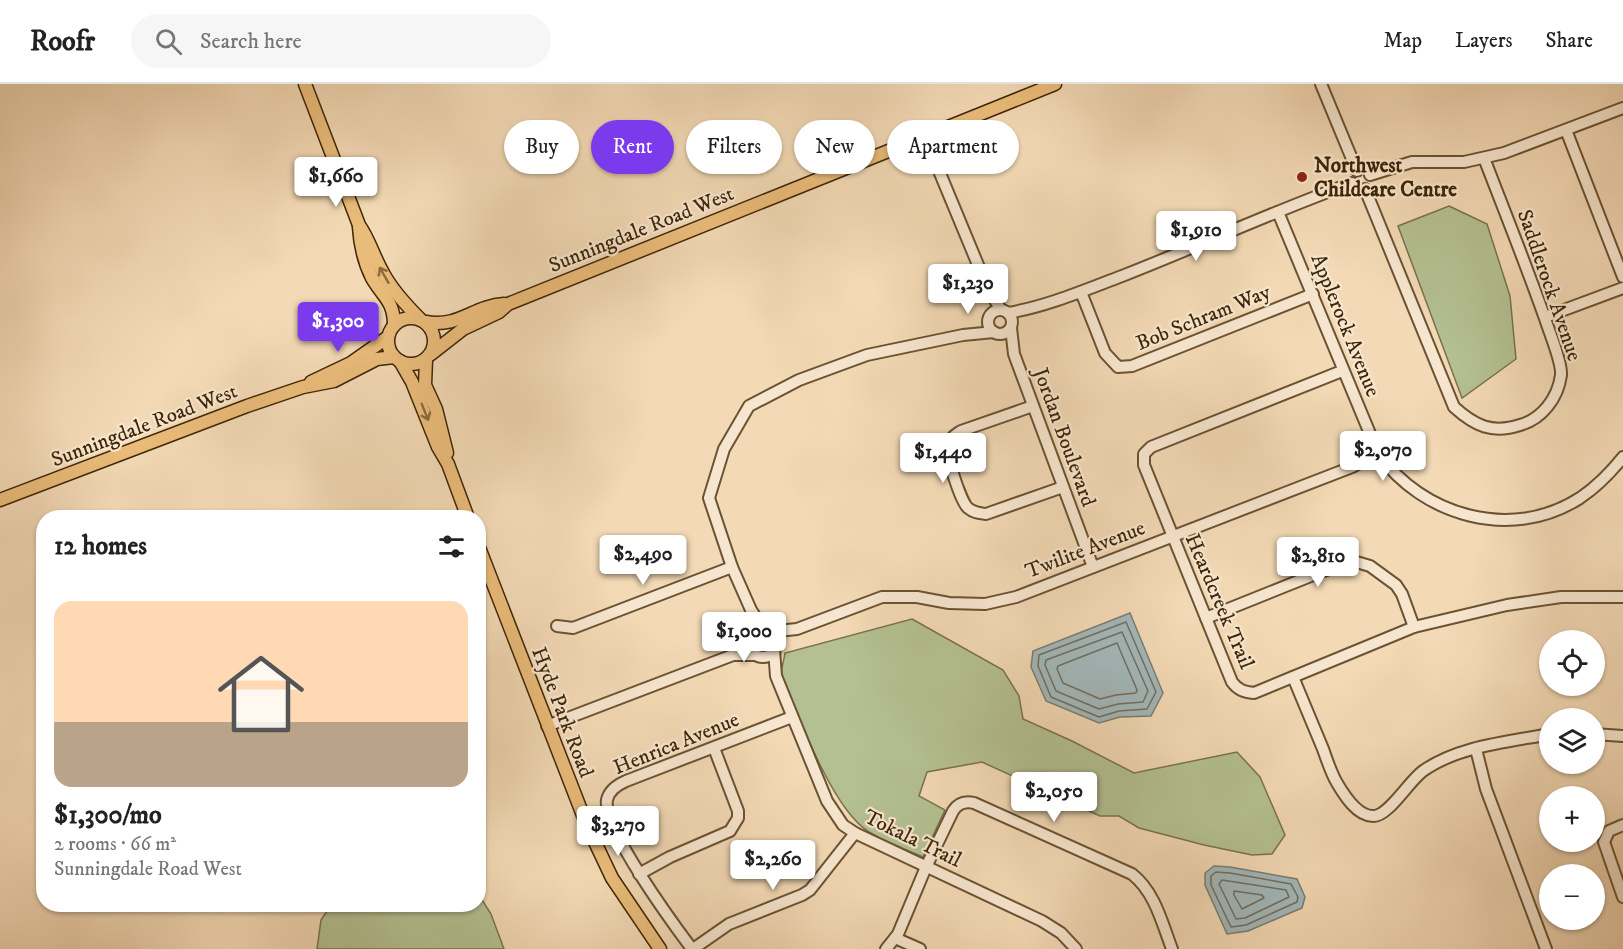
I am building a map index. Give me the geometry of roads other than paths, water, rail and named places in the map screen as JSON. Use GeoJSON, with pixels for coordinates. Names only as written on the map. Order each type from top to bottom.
{"type":"FeatureCollection","features":[{"type":"Feature","properties":{"kind":"main road"},"geometry":{"type":"LineString","coordinates":[[305,84],[359,225],[367,237],[377,262],[389,283],[434,334],[435,341],[429,356],[425,386],[436,409],[447,448],[448,464]]}},
{"type":"Feature","properties":{"kind":"main road","name":"Sunningdale Road West"},"geometry":{"type":"LineString","coordinates":[[967,120],[1056,84]]}},
{"type":"Feature","properties":{"kind":"main road","name":"Sunningdale Road West"},"geometry":{"type":"LineString","coordinates":[[423,321],[448,324],[482,308],[508,304],[887,152]]}},
{"type":"Feature","properties":{"kind":"main road"},"geometry":{"type":"LineString","coordinates":[[359,225],[367,266],[393,308],[394,325],[388,337],[388,345],[412,382],[438,447],[448,464],[465,510]]}},
{"type":"Feature","properties":{"kind":"main road","name":"Sunningdale Road West"},"geometry":{"type":"LineString","coordinates":[[429,356],[463,329],[499,312],[508,304]]}},
{"type":"Feature","properties":{"kind":"main road"},"geometry":{"type":"LineString","coordinates":[[394,325],[406,318],[423,321]]}},
{"type":"Feature","properties":{"kind":"main road","name":"Sunningdale Road West"},"geometry":{"type":"LineString","coordinates":[[303,387],[351,363],[388,337]]}},
{"type":"Feature","properties":{"kind":"main road"},"geometry":{"type":"LineString","coordinates":[[397,359],[414,364],[429,356]]}},
{"type":"Feature","properties":{"kind":"main road","name":"Sunningdale Road West"},"geometry":{"type":"LineString","coordinates":[[0,500],[303,387],[334,381],[377,359],[397,359]]}},
{"type":"Feature","properties":{"kind":"main road","name":"Hyde Park Road"},"geometry":{"type":"LineString","coordinates":[[486,566],[547,726],[602,859],[660,949]]}},
{"type":"Feature","properties":{"kind":"street"},"geometry":{"type":"LineString","coordinates":[[1321,84],[1357,171]]}},
{"type":"Feature","properties":{"kind":"street"},"geometry":{"type":"LineString","coordinates":[[1370,175],[1412,162],[1464,162],[1504,153],[1623,108]]}},
{"type":"Feature","properties":{"kind":"street"},"geometry":{"type":"LineString","coordinates":[[1566,130],[1623,277]]}},
{"type":"Feature","properties":{"kind":"street","name":"Saddlerock Avenue"},"geometry":{"type":"LineString","coordinates":[[1365,189],[1454,406],[1466,418],[1486,427],[1504,430],[1528,423],[1544,412],[1555,395],[1562,373],[1545,317],[1484,158]]}},
{"type":"Feature","properties":{"kind":"street"},"geometry":{"type":"LineString","coordinates":[[1352,183],[1360,189],[1365,189],[1370,184],[1370,175],[1366,171],[1357,171]]}},
{"type":"Feature","properties":{"kind":"street"},"geometry":{"type":"LineString","coordinates":[[1352,183],[1357,171]]}},
{"type":"Feature","properties":{"kind":"street"},"geometry":{"type":"LineString","coordinates":[[547,726],[734,655],[768,656],[775,648],[775,638],[766,631],[751,610],[732,567],[710,498],[724,449],[749,406],[799,380],[867,355],[963,335],[1005,333],[1002,318],[940,174]]}},
{"type":"Feature","properties":{"kind":"street"},"geometry":{"type":"LineString","coordinates":[[963,335],[1002,318],[1081,292],[1156,263],[1301,201],[1352,183]]}},
{"type":"Feature","properties":{"kind":"street","name":"Applerock Avenue"},"geometry":{"type":"LineString","coordinates":[[1278,212],[1313,294],[1342,371],[1378,453],[1400,480],[1434,504],[1472,517],[1514,519],[1541,515],[1562,508],[1580,498],[1596,486],[1623,457]]}},
{"type":"Feature","properties":{"kind":"street"},"geometry":{"type":"LineString","coordinates":[[1545,317],[1623,288]]}},
{"type":"Feature","properties":{"kind":"street","name":"Bob Schram Way"},"geometry":{"type":"LineString","coordinates":[[1081,292],[1105,353],[1118,367],[1132,366],[1313,294]]}},
{"type":"Feature","properties":{"kind":"street","name":"Jordan Boulevard"},"geometry":{"type":"LineString","coordinates":[[1014,354],[989,326],[1002,318],[1093,567]]}},
{"type":"Feature","properties":{"kind":"street","name":"Heardcreek Trail"},"geometry":{"type":"LineString","coordinates":[[1342,371],[1147,450],[1143,459],[1172,536],[1236,688],[1254,693],[1414,627],[1517,603],[1561,597],[1623,597]]}},
{"type":"Feature","properties":{"kind":"street"},"geometry":{"type":"LineString","coordinates":[[1033,406],[961,431],[952,437],[948,444],[947,454],[966,506],[975,513],[986,514],[1063,487]]}},
{"type":"Feature","properties":{"kind":"street","name":"Twilite Avenue"},"geometry":{"type":"LineString","coordinates":[[766,631],[797,629],[882,597],[917,597],[949,603],[984,604],[1016,597],[1352,467],[1378,453]]}},
{"type":"Feature","properties":{"kind":"street"},"geometry":{"type":"LineString","coordinates":[[1206,618],[1344,562],[1353,561],[1370,566],[1396,585],[1402,594],[1414,627]]}},
{"type":"Feature","properties":{"kind":"street"},"geometry":{"type":"LineString","coordinates":[[557,626],[573,628],[732,567]]}},
{"type":"Feature","properties":{"kind":"street"},"geometry":{"type":"LineString","coordinates":[[751,610],[750,648],[757,656]]}},
{"type":"Feature","properties":{"kind":"street","name":"Twilite Avenue"},"geometry":{"type":"LineString","coordinates":[[775,648],[797,629]]}},
{"type":"Feature","properties":{"kind":"street"},"geometry":{"type":"LineString","coordinates":[[734,655],[752,637],[766,631]]}},
{"type":"Feature","properties":{"kind":"street","name":"Tokala Trail"},"geometry":{"type":"LineString","coordinates":[[775,648],[776,676],[827,801],[843,825],[855,833],[1042,921],[1061,933],[1076,949]]}},
{"type":"Feature","properties":{"kind":"street","name":"Tokala Trail"},"geometry":{"type":"LineString","coordinates":[[757,656],[776,676]]}},
{"type":"Feature","properties":{"kind":"street"},"geometry":{"type":"LineString","coordinates":[[1293,677],[1335,781],[1361,813],[1367,815],[1379,815],[1386,811],[1407,784],[1423,771],[1455,755],[1539,736]]}},
{"type":"Feature","properties":{"kind":"street","name":"Henrica Avenue"},"geometry":{"type":"LineString","coordinates":[[692,949],[657,903],[639,874],[610,818],[606,802],[608,796],[617,785],[792,717]]}},
{"type":"Feature","properties":{"kind":"street"},"geometry":{"type":"LineString","coordinates":[[1605,735],[1623,736]]}},
{"type":"Feature","properties":{"kind":"street"},"geometry":{"type":"LineString","coordinates":[[639,874],[669,857],[724,835],[735,825],[738,811],[714,748]]}},
{"type":"Feature","properties":{"kind":"street"},"geometry":{"type":"LineString","coordinates":[[1476,749],[1486,789],[1546,949]]}},
{"type":"Feature","properties":{"kind":"street"},"geometry":{"type":"LineString","coordinates":[[886,949],[896,938],[926,867],[956,806],[965,802],[974,803],[1132,874],[1146,887],[1153,899],[1172,949]]}},
{"type":"Feature","properties":{"kind":"street"},"geometry":{"type":"LineString","coordinates":[[1623,825],[1609,831],[1604,842],[1623,897]]}},
{"type":"Feature","properties":{"kind":"street"},"geometry":{"type":"LineString","coordinates":[[692,949],[729,924],[810,890],[855,833]]}},
{"type":"Feature","properties":{"kind":"street"},"geometry":{"type":"LineString","coordinates":[[896,938],[920,949]]}},
{"type":"Feature","properties":{"kind":"water"},"geometry":{"type":"Polygon","coordinates":[[[1130,613],[1163,693],[1151,716],[1120,717],[1099,723],[1046,701],[1031,667],[1033,651],[1130,613]]]}},
{"type":"Feature","properties":{"kind":"water"},"geometry":{"type":"Polygon","coordinates":[[[1214,866],[1297,879],[1305,897],[1302,908],[1248,931],[1227,934],[1205,885],[1205,873],[1214,866]]]}},
{"type":"Feature","properties":{"kind":"place","name":"Northwest Childcare Centre"},"geometry":{"type":"Point","coordinates":[1302,177]}}]}
